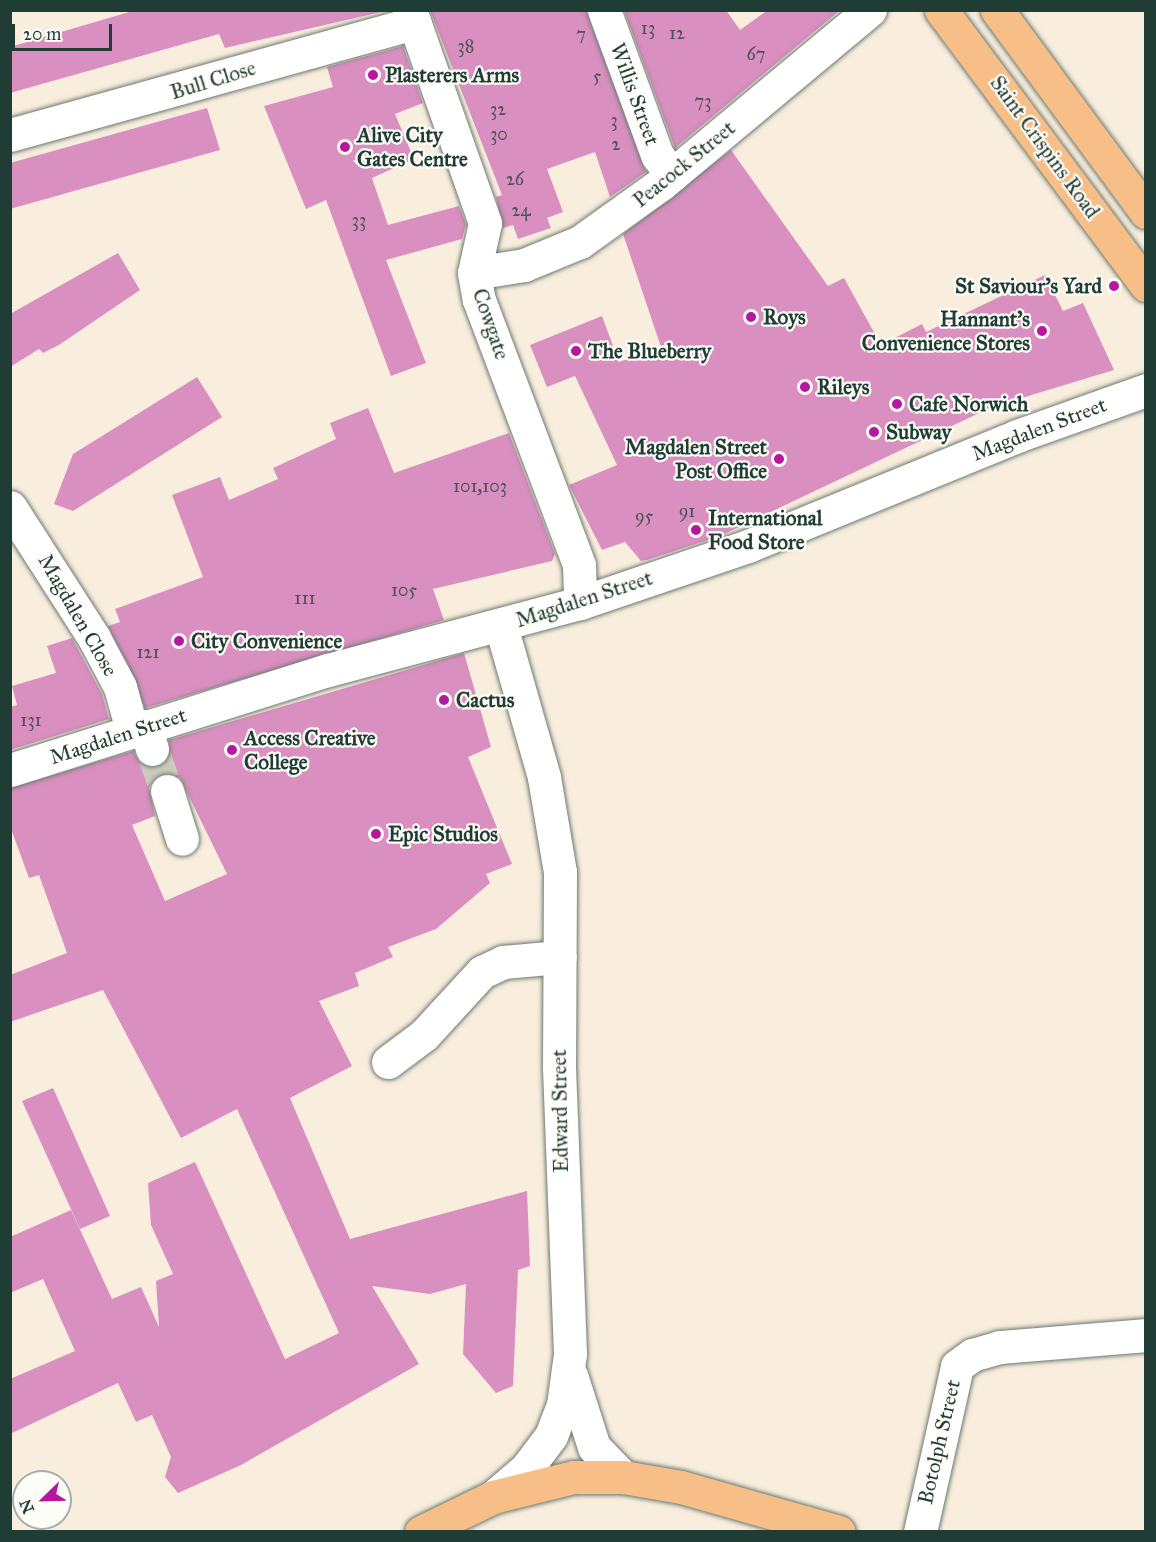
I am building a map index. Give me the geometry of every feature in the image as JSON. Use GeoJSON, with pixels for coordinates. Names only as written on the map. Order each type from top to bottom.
{"type":"FeatureCollection","features":[{"type":"Feature","properties":{"kind":"main road","name":"Saint Crispins Road"},"geometry":{"type":"LineString","coordinates":[[941,10],[1009,95],[1146,285]]}},
{"type":"Feature","properties":{"kind":"main road","name":"Saint Crispins Road"},"geometry":{"type":"LineString","coordinates":[[997,10],[1146,212]]}},
{"type":"Feature","properties":{"kind":"main road"},"geometry":{"type":"LineString","coordinates":[[493,1497],[541,1481],[622,1477],[681,1487],[788,1523],[838,1532]]}},
{"type":"Feature","properties":{"kind":"main road","name":"Edward Street"},"geometry":{"type":"LineString","coordinates":[[421,1532],[493,1497]]}},
{"type":"Feature","properties":{"kind":"street","name":"Peacock Street"},"geometry":{"type":"LineString","coordinates":[[474,273],[552,256],[618,216],[672,175],[870,10]]}},
{"type":"Feature","properties":{"kind":"street","name":"Willis Street"},"geometry":{"type":"LineString","coordinates":[[604,11],[657,155],[672,175]]}},
{"type":"Feature","properties":{"kind":"street","name":"Bull Close"},"geometry":{"type":"LineString","coordinates":[[10,135],[413,17]]}},
{"type":"Feature","properties":{"kind":"street","name":"Cowgate"},"geometry":{"type":"LineString","coordinates":[[413,17],[485,223],[474,273],[479,300],[579,565],[580,603]]}},
{"type":"Feature","properties":{"kind":"street","name":"Magdalen Street"},"geometry":{"type":"LineString","coordinates":[[10,770],[143,735],[413,646],[501,626],[580,603],[748,546],[1017,436],[1146,390]]}},
{"type":"Feature","properties":{"kind":"street","name":"Magdalen Close"},"geometry":{"type":"LineString","coordinates":[[10,507],[94,638],[143,735]]}},
{"type":"Feature","properties":{"kind":"street","name":"Edward Street"},"geometry":{"type":"LineString","coordinates":[[493,1497],[526,1468],[551,1436],[569,1368],[555,830],[501,626]]}},
{"type":"Feature","properties":{"kind":"street"},"geometry":{"type":"LineString","coordinates":[[167,791],[182,839]]}},
{"type":"Feature","properties":{"kind":"street"},"geometry":{"type":"LineString","coordinates":[[388,1062],[424,1035],[482,972],[502,962],[560,957]]}},
{"type":"Feature","properties":{"kind":"street","name":"Botolph Street"},"geometry":{"type":"LineString","coordinates":[[920,1532],[957,1366],[972,1355],[1000,1347],[1146,1335]]}},
{"type":"Feature","properties":{"kind":"street"},"geometry":{"type":"LineString","coordinates":[[569,1368],[594,1447],[622,1477]]}},
{"type":"Feature","properties":{"kind":"building"},"geometry":{"type":"Polygon","coordinates":[[[136,10],[390,10],[225,48],[219,34],[10,93],[10,47],[136,10]]]}},
{"type":"Feature","properties":{"kind":"building"},"geometry":{"type":"Polygon","coordinates":[[[430,10],[586,10],[646,172],[610,197],[595,152],[547,169],[563,212],[547,218],[551,228],[518,239],[513,225],[503,228],[496,197],[502,195],[430,10]]]}},
{"type":"Feature","properties":{"kind":"building"},"geometry":{"type":"Polygon","coordinates":[[[624,10],[726,10],[740,30],[768,10],[840,10],[675,148],[624,10]]]}},
{"type":"Feature","properties":{"kind":"building"},"geometry":{"type":"Polygon","coordinates":[[[403,46],[423,103],[395,114],[414,159],[372,178],[388,225],[459,206],[466,224],[462,239],[386,260],[426,363],[391,376],[326,200],[306,209],[264,106],[333,87],[327,67],[403,46]]]}},
{"type":"Feature","properties":{"kind":"building"},"geometry":{"type":"Polygon","coordinates":[[[207,108],[220,150],[10,209],[10,163],[207,108]]]}},
{"type":"Feature","properties":{"kind":"building"},"geometry":{"type":"Polygon","coordinates":[[[731,150],[828,286],[844,278],[881,345],[922,324],[926,332],[1045,275],[1063,311],[1083,303],[1114,370],[992,407],[720,536],[641,561],[625,542],[602,550],[569,485],[617,465],[575,376],[547,387],[530,345],[602,316],[619,362],[661,347],[623,234],[731,150]]]}},
{"type":"Feature","properties":{"kind":"building"},"geometry":{"type":"Polygon","coordinates":[[[118,253],[140,290],[59,345],[43,353],[39,349],[10,367],[10,314],[118,253]]]}},
{"type":"Feature","properties":{"kind":"building"},"geometry":{"type":"Polygon","coordinates":[[[197,377],[222,417],[73,511],[54,504],[73,454],[197,377]]]}},
{"type":"Feature","properties":{"kind":"building"},"geometry":{"type":"Polygon","coordinates":[[[368,408],[394,473],[509,433],[555,554],[552,561],[433,589],[444,620],[145,708],[108,626],[120,622],[115,609],[203,577],[172,495],[220,477],[229,500],[278,479],[273,468],[336,439],[330,423],[368,408]]]}},
{"type":"Feature","properties":{"kind":"building"},"geometry":{"type":"Polygon","coordinates":[[[72,638],[102,694],[109,719],[10,750],[10,707],[17,705],[12,686],[56,673],[47,646],[72,638]]]}},
{"type":"Feature","properties":{"kind":"building"},"geometry":{"type":"Polygon","coordinates":[[[464,653],[491,747],[468,757],[512,864],[486,874],[490,883],[436,929],[388,947],[393,957],[355,973],[359,986],[319,1001],[352,1066],[290,1098],[350,1239],[527,1191],[530,1266],[518,1270],[513,1386],[496,1393],[463,1354],[466,1284],[430,1294],[372,1286],[419,1364],[241,1465],[178,1493],[165,1477],[171,1457],[152,1415],[136,1422],[118,1383],[10,1434],[10,1379],[75,1351],[43,1279],[10,1293],[10,1237],[71,1210],[112,1299],[141,1287],[159,1327],[156,1281],[173,1274],[151,1225],[148,1183],[195,1162],[285,1359],[339,1333],[237,1109],[181,1138],[103,990],[10,1022],[10,975],[67,953],[39,875],[29,878],[10,826],[10,788],[133,751],[140,763],[157,767],[170,754],[169,740],[464,653]],[[161,773],[149,787],[155,816],[132,825],[165,901],[227,874],[180,778],[161,773]]]}},
{"type":"Feature","properties":{"kind":"building"},"geometry":{"type":"Polygon","coordinates":[[[53,1088],[110,1216],[80,1229],[22,1101],[53,1088]]]}},
{"type":"Feature","properties":{"kind":"tunnel"},"geometry":{"type":"LineString","coordinates":[[152,749],[167,791]]}},
{"type":"Feature","properties":{"kind":"place","name":"Plasterers Arms"},"geometry":{"type":"Point","coordinates":[373,75]}},
{"type":"Feature","properties":{"kind":"place","name":"Alive City Gates Centre"},"geometry":{"type":"Point","coordinates":[345,147]}},
{"type":"Feature","properties":{"kind":"place","name":"St Saviour's Yard"},"geometry":{"type":"Point","coordinates":[1114,286]}},
{"type":"Feature","properties":{"kind":"place","name":"Roys"},"geometry":{"type":"Point","coordinates":[751,317]}},
{"type":"Feature","properties":{"kind":"place","name":"Hannant's Convenience Stores"},"geometry":{"type":"Point","coordinates":[1042,331]}},
{"type":"Feature","properties":{"kind":"place","name":"The Blueberry"},"geometry":{"type":"Point","coordinates":[576,351]}},
{"type":"Feature","properties":{"kind":"place","name":"Rileys"},"geometry":{"type":"Point","coordinates":[805,387]}},
{"type":"Feature","properties":{"kind":"place","name":"Cafe Norwich"},"geometry":{"type":"Point","coordinates":[897,404]}},
{"type":"Feature","properties":{"kind":"place","name":"Subway"},"geometry":{"type":"Point","coordinates":[874,432]}},
{"type":"Feature","properties":{"kind":"place","name":"Magdalen Street Post Office"},"geometry":{"type":"Point","coordinates":[779,459]}},
{"type":"Feature","properties":{"kind":"place","name":"International Food Store"},"geometry":{"type":"Point","coordinates":[696,530]}},
{"type":"Feature","properties":{"kind":"place","name":"City Convenience"},"geometry":{"type":"Point","coordinates":[179,641]}},
{"type":"Feature","properties":{"kind":"place","name":"Cactus"},"geometry":{"type":"Point","coordinates":[444,700]}},
{"type":"Feature","properties":{"kind":"place","name":"Access Creative College"},"geometry":{"type":"Point","coordinates":[232,750]}},
{"type":"Feature","properties":{"kind":"place","name":"Epic Studios"},"geometry":{"type":"Point","coordinates":[376,834]}}]}
